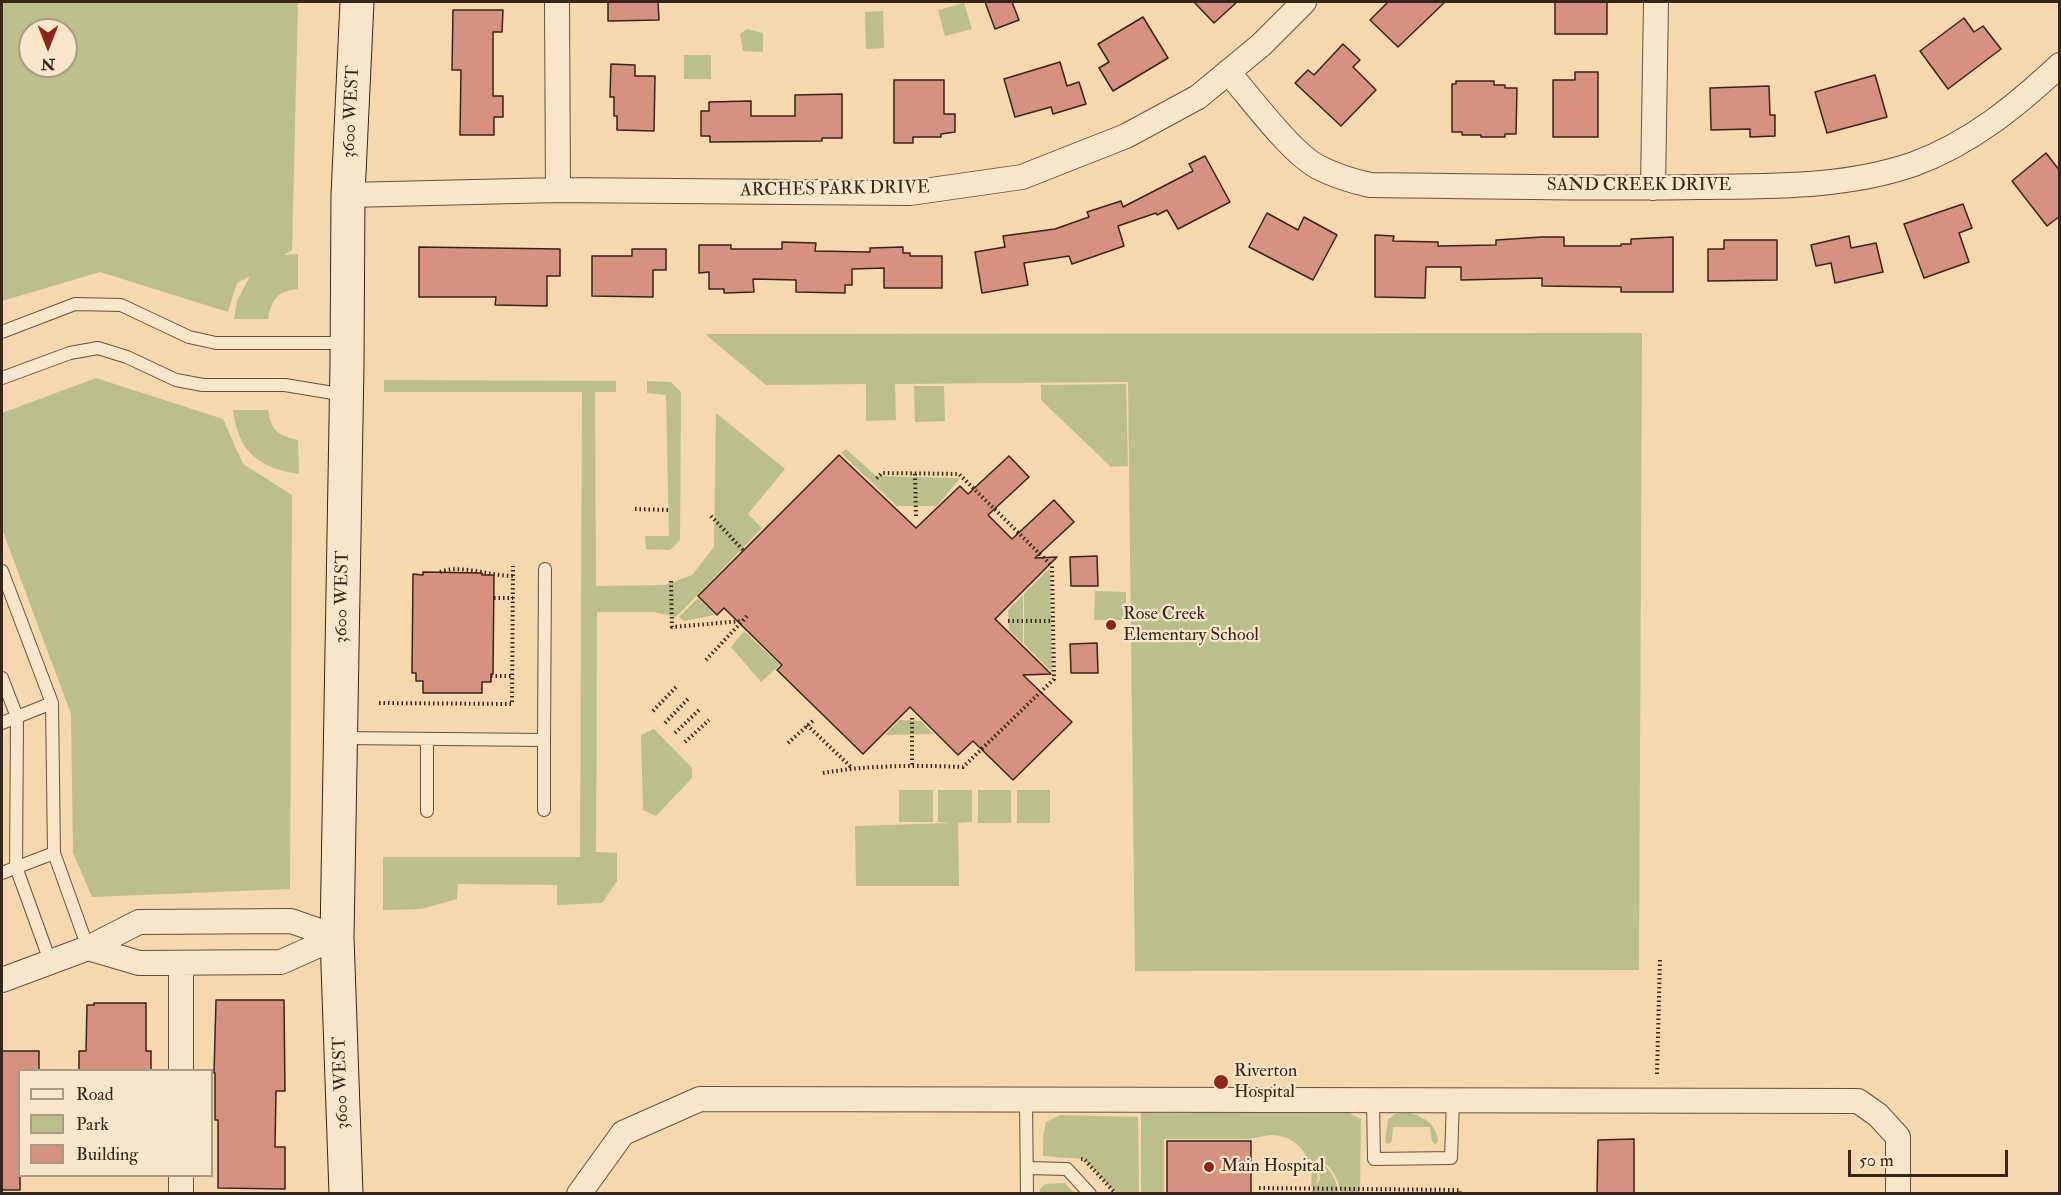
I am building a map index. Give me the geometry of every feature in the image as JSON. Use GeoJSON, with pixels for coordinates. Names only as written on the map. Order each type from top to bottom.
{"type":"FeatureCollection","features":[{"type":"Feature","properties":{"kind":"main road","name":"3600 WEST"},"geometry":{"type":"LineString","coordinates":[[346,1194],[337,937],[348,195],[357,2]]}},
{"type":"Feature","properties":{"kind":"street"},"geometry":{"type":"LineString","coordinates":[[558,2],[558,190]]}},
{"type":"Feature","properties":{"kind":"street","name":"ARCHES PARK DRIVE"},"geometry":{"type":"LineString","coordinates":[[348,195],[558,190],[910,193],[1022,177],[1126,136],[1198,97],[1261,45],[1304,2]]}},
{"type":"Feature","properties":{"kind":"street"},"geometry":{"type":"LineString","coordinates":[[1653,188],[1656,2]]}},
{"type":"Feature","properties":{"kind":"street","name":"SAND CREEK DRIVE"},"geometry":{"type":"LineString","coordinates":[[1228,72],[1290,144],[1315,166],[1343,179],[1370,185],[1653,188],[1795,185],[1856,179],[1914,163],[1975,135],[2056,74]]}},
{"type":"Feature","properties":{"kind":"street"},"geometry":{"type":"LineString","coordinates":[[2,980],[88,948],[139,922],[291,921],[337,937]]}},
{"type":"Feature","properties":{"kind":"street"},"geometry":{"type":"LineString","coordinates":[[88,948],[139,963],[281,962],[337,937]]}},
{"type":"Feature","properties":{"kind":"street"},"geometry":{"type":"LineString","coordinates":[[181,963],[181,1069]]}},
{"type":"Feature","properties":{"kind":"street"},"geometry":{"type":"LineString","coordinates":[[579,1194],[623,1133],[700,1100],[1858,1101],[1878,1115],[1898,1137],[1898,1194]]}},
{"type":"Feature","properties":{"kind":"street"},"geometry":{"type":"LineString","coordinates":[[181,1177],[181,1194]]}},
{"type":"Feature","properties":{"kind":"lane"},"geometry":{"type":"LineString","coordinates":[[2,332],[75,304],[122,305],[189,337],[216,343],[347,343]]}},
{"type":"Feature","properties":{"kind":"lane"},"geometry":{"type":"LineString","coordinates":[[2,378],[70,353],[98,348],[128,357],[176,380],[203,385],[285,385],[346,395]]}},
{"type":"Feature","properties":{"kind":"lane"},"geometry":{"type":"LineString","coordinates":[[544,810],[545,569]]}},
{"type":"Feature","properties":{"kind":"lane"},"geometry":{"type":"LineString","coordinates":[[2,571],[52,703],[54,853],[88,948]]}},
{"type":"Feature","properties":{"kind":"lane"},"geometry":{"type":"LineString","coordinates":[[2,678],[17,717],[16,867],[50,961]]}},
{"type":"Feature","properties":{"kind":"lane"},"geometry":{"type":"LineString","coordinates":[[2,723],[52,703]]}},
{"type":"Feature","properties":{"kind":"lane"},"geometry":{"type":"LineString","coordinates":[[340,738],[544,740]]}},
{"type":"Feature","properties":{"kind":"lane"},"geometry":{"type":"LineString","coordinates":[[427,739],[427,811]]}},
{"type":"Feature","properties":{"kind":"lane"},"geometry":{"type":"LineString","coordinates":[[2,873],[54,853]]}},
{"type":"Feature","properties":{"kind":"lane"},"geometry":{"type":"LineString","coordinates":[[1026,1100],[1027,1194]]}},
{"type":"Feature","properties":{"kind":"lane"},"geometry":{"type":"LineString","coordinates":[[1374,1100],[1374,1159],[1451,1158],[1453,1100]]}},
{"type":"Feature","properties":{"kind":"lane"},"geometry":{"type":"LineString","coordinates":[[1028,1168],[1067,1169],[1090,1194]]}},
{"type":"Feature","properties":{"kind":"path"},"geometry":{"type":"LineString","coordinates":[[823,773],[851,768],[912,765],[963,767],[1054,679],[1052,566],[958,474],[882,473],[875,480]]}},
{"type":"Feature","properties":{"kind":"path"},"geometry":{"type":"LineString","coordinates":[[915,474],[916,517]]}},
{"type":"Feature","properties":{"kind":"path"},"geometry":{"type":"LineString","coordinates":[[635,509],[668,510]]}},
{"type":"Feature","properties":{"kind":"path"},"geometry":{"type":"LineString","coordinates":[[711,516],[743,550]]}},
{"type":"Feature","properties":{"kind":"path"},"geometry":{"type":"LineString","coordinates":[[379,703],[512,704],[513,566]]}},
{"type":"Feature","properties":{"kind":"path"},"geometry":{"type":"LineString","coordinates":[[440,572],[474,571],[497,576],[513,576]]}},
{"type":"Feature","properties":{"kind":"path"},"geometry":{"type":"LineString","coordinates":[[671,581],[672,627],[742,621]]}},
{"type":"Feature","properties":{"kind":"path"},"geometry":{"type":"LineString","coordinates":[[494,598],[513,598]]}},
{"type":"Feature","properties":{"kind":"path"},"geometry":{"type":"LineString","coordinates":[[706,660],[748,615]]}},
{"type":"Feature","properties":{"kind":"path"},"geometry":{"type":"LineString","coordinates":[[1008,621],[1053,621]]}},
{"type":"Feature","properties":{"kind":"path"},"geometry":{"type":"LineString","coordinates":[[491,676],[512,676]]}},
{"type":"Feature","properties":{"kind":"path"},"geometry":{"type":"LineString","coordinates":[[653,711],[676,687]]}},
{"type":"Feature","properties":{"kind":"path"},"geometry":{"type":"LineString","coordinates":[[665,723],[688,699]]}},
{"type":"Feature","properties":{"kind":"path"},"geometry":{"type":"LineString","coordinates":[[675,733],[699,710]]}},
{"type":"Feature","properties":{"kind":"path"},"geometry":{"type":"LineString","coordinates":[[788,743],[815,718]]}},
{"type":"Feature","properties":{"kind":"path"},"geometry":{"type":"LineString","coordinates":[[912,718],[912,765]]}},
{"type":"Feature","properties":{"kind":"path"},"geometry":{"type":"LineString","coordinates":[[685,742],[709,720]]}},
{"type":"Feature","properties":{"kind":"path"},"geometry":{"type":"LineString","coordinates":[[807,725],[851,768]]}},
{"type":"Feature","properties":{"kind":"path"},"geometry":{"type":"LineString","coordinates":[[1657,1074],[1660,958]]}},
{"type":"Feature","properties":{"kind":"path"},"geometry":{"type":"LineString","coordinates":[[1259,1188],[1308,1191],[1460,1190],[1460,1194]]}},
{"type":"Feature","properties":{"kind":"green space"},"geometry":{"type":"Polygon","coordinates":[[[2,2],[298,2],[292,250],[284,255],[298,254],[298,289],[285,292],[277,297],[271,306],[268,319],[234,319],[237,301],[250,276],[237,283],[228,312],[100,272],[2,301],[2,2]]]}},
{"type":"Feature","properties":{"kind":"green space"},"geometry":{"type":"Polygon","coordinates":[[[964,3],[972,29],[945,36],[938,10],[964,3]]]}},
{"type":"Feature","properties":{"kind":"green space"},"geometry":{"type":"Polygon","coordinates":[[[883,11],[884,48],[866,49],[865,12],[883,11]]]}},
{"type":"Feature","properties":{"kind":"green space"},"geometry":{"type":"Polygon","coordinates":[[[747,29],[763,33],[763,52],[743,51],[740,34],[747,29]]]}},
{"type":"Feature","properties":{"kind":"green space"},"geometry":{"type":"Polygon","coordinates":[[[684,55],[711,55],[711,79],[684,79],[684,55]]]}},
{"type":"Feature","properties":{"kind":"green space"},"geometry":{"type":"Polygon","coordinates":[[[1642,333],[1639,970],[1135,971],[1128,382],[895,384],[896,420],[866,421],[866,384],[766,385],[705,334],[1642,333]]]}},
{"type":"Feature","properties":{"kind":"green space"},"geometry":{"type":"Polygon","coordinates":[[[96,378],[223,419],[243,464],[292,495],[290,889],[92,897],[73,853],[71,714],[2,529],[2,413],[96,378]]]}},
{"type":"Feature","properties":{"kind":"green space"},"geometry":{"type":"Polygon","coordinates":[[[384,380],[616,381],[616,392],[595,392],[596,586],[665,585],[692,575],[714,547],[716,413],[785,469],[748,514],[762,528],[676,617],[654,612],[597,612],[596,852],[617,853],[617,881],[602,903],[557,905],[557,885],[458,884],[457,899],[421,909],[383,910],[383,857],[580,857],[582,392],[384,392],[384,380]]]}},
{"type":"Feature","properties":{"kind":"green space"},"geometry":{"type":"Polygon","coordinates":[[[647,381],[671,382],[681,392],[680,540],[670,550],[646,549],[645,536],[669,536],[666,395],[647,393],[647,381]]]}},
{"type":"Feature","properties":{"kind":"green space"},"geometry":{"type":"Polygon","coordinates":[[[1126,384],[1128,466],[1111,467],[1041,400],[1041,385],[1126,384]]]}},
{"type":"Feature","properties":{"kind":"green space"},"geometry":{"type":"Polygon","coordinates":[[[914,386],[944,386],[945,421],[915,422],[914,386]]]}},
{"type":"Feature","properties":{"kind":"green space"},"geometry":{"type":"Polygon","coordinates":[[[233,410],[268,410],[271,423],[277,431],[286,437],[298,440],[299,474],[273,467],[253,456],[240,437],[233,410]]]}},
{"type":"Feature","properties":{"kind":"green space"},"geometry":{"type":"Polygon","coordinates":[[[846,449],[876,476],[960,478],[937,506],[897,506],[841,453],[846,449]]]}},
{"type":"Feature","properties":{"kind":"green space"},"geometry":{"type":"Polygon","coordinates":[[[1050,568],[1052,672],[1024,644],[1024,594],[1050,568]]]}},
{"type":"Feature","properties":{"kind":"green space"},"geometry":{"type":"Polygon","coordinates":[[[1095,591],[1126,592],[1126,620],[1094,620],[1095,591]]]}},
{"type":"Feature","properties":{"kind":"green space"},"geometry":{"type":"Polygon","coordinates":[[[1023,595],[1023,644],[1009,630],[1008,610],[1023,595]]]}},
{"type":"Feature","properties":{"kind":"green space"},"geometry":{"type":"Polygon","coordinates":[[[698,598],[715,615],[684,621],[679,617],[698,598]]]}},
{"type":"Feature","properties":{"kind":"green space"},"geometry":{"type":"Polygon","coordinates":[[[744,631],[780,665],[761,682],[731,647],[744,631]]]}},
{"type":"Feature","properties":{"kind":"green space"},"geometry":{"type":"Polygon","coordinates":[[[899,720],[921,721],[933,734],[885,735],[899,720]]]}},
{"type":"Feature","properties":{"kind":"green space"},"geometry":{"type":"Polygon","coordinates":[[[654,729],[692,768],[692,778],[656,816],[643,810],[641,735],[654,729]]]}},
{"type":"Feature","properties":{"kind":"green space"},"geometry":{"type":"Polygon","coordinates":[[[899,790],[933,790],[933,822],[899,822],[899,790]]]}},
{"type":"Feature","properties":{"kind":"green space"},"geometry":{"type":"Polygon","coordinates":[[[938,790],[972,790],[972,822],[958,823],[959,886],[856,886],[855,826],[951,823],[938,822],[938,790]]]}},
{"type":"Feature","properties":{"kind":"green space"},"geometry":{"type":"Polygon","coordinates":[[[978,790],[1011,790],[1011,823],[978,823],[978,790]]]}},
{"type":"Feature","properties":{"kind":"green space"},"geometry":{"type":"Polygon","coordinates":[[[1017,790],[1050,790],[1050,823],[1017,823],[1017,790]]]}},
{"type":"Feature","properties":{"kind":"green space"},"geometry":{"type":"Polygon","coordinates":[[[1141,1112],[1349,1113],[1361,1119],[1360,1193],[1341,1193],[1333,1173],[1326,1164],[1316,1159],[1318,1178],[1315,1187],[1311,1186],[1310,1167],[1303,1151],[1290,1139],[1271,1135],[1243,1139],[1164,1139],[1164,1193],[1141,1193],[1141,1112]]]}},
{"type":"Feature","properties":{"kind":"green space"},"geometry":{"type":"Polygon","coordinates":[[[1409,1113],[1429,1122],[1437,1136],[1438,1142],[1435,1145],[1432,1141],[1430,1127],[1393,1127],[1392,1140],[1389,1144],[1385,1143],[1388,1119],[1395,1114],[1409,1113]]]}},
{"type":"Feature","properties":{"kind":"green space"},"geometry":{"type":"Polygon","coordinates":[[[1060,1115],[1138,1117],[1139,1193],[1116,1193],[1084,1159],[1043,1156],[1046,1122],[1060,1115]]]}},
{"type":"Feature","properties":{"kind":"green space"},"geometry":{"type":"Polygon","coordinates":[[[1318,1161],[1332,1174],[1339,1193],[1311,1193],[1320,1179],[1318,1161]]]}},
{"type":"Feature","properties":{"kind":"green space"},"geometry":{"type":"Polygon","coordinates":[[[1065,1183],[1074,1193],[1040,1193],[1040,1189],[1045,1184],[1065,1183]]]}},
{"type":"Feature","properties":{"kind":"building"},"geometry":{"type":"Polygon","coordinates":[[[608,2],[658,2],[659,20],[608,21],[608,2]]]}},
{"type":"Feature","properties":{"kind":"building"},"geometry":{"type":"Polygon","coordinates":[[[985,2],[1012,2],[1019,20],[995,29],[985,2]]]}},
{"type":"Feature","properties":{"kind":"building"},"geometry":{"type":"Polygon","coordinates":[[[1194,2],[1237,2],[1214,23],[1194,2]]]}},
{"type":"Feature","properties":{"kind":"building"},"geometry":{"type":"Polygon","coordinates":[[[1388,2],[1445,2],[1398,47],[1370,20],[1388,2]]]}},
{"type":"Feature","properties":{"kind":"building"},"geometry":{"type":"Polygon","coordinates":[[[1555,2],[1607,2],[1607,34],[1555,34],[1555,2]]]}},
{"type":"Feature","properties":{"kind":"building"},"geometry":{"type":"Polygon","coordinates":[[[453,10],[503,10],[502,32],[493,32],[493,96],[503,96],[503,117],[494,117],[494,135],[460,135],[461,70],[452,70],[453,10]]]}},
{"type":"Feature","properties":{"kind":"building"},"geometry":{"type":"Polygon","coordinates":[[[1143,17],[1168,58],[1113,91],[1099,68],[1109,62],[1098,44],[1143,17]]]}},
{"type":"Feature","properties":{"kind":"building"},"geometry":{"type":"Polygon","coordinates":[[[1964,18],[1974,32],[1983,26],[2001,49],[1948,89],[1920,51],[1964,18]]]}},
{"type":"Feature","properties":{"kind":"building"},"geometry":{"type":"Polygon","coordinates":[[[1343,44],[1360,60],[1353,67],[1376,90],[1341,126],[1295,83],[1308,70],[1314,75],[1343,44]]]}},
{"type":"Feature","properties":{"kind":"building"},"geometry":{"type":"Polygon","coordinates":[[[1060,62],[1067,86],[1079,82],[1086,104],[1053,114],[1051,107],[1015,117],[1004,79],[1060,62]]]}},
{"type":"Feature","properties":{"kind":"building"},"geometry":{"type":"Polygon","coordinates":[[[611,64],[635,65],[635,76],[655,76],[654,131],[617,130],[614,97],[610,97],[611,64]]]}},
{"type":"Feature","properties":{"kind":"building"},"geometry":{"type":"Polygon","coordinates":[[[1575,72],[1598,72],[1598,137],[1553,137],[1553,80],[1575,80],[1575,72]]]}},
{"type":"Feature","properties":{"kind":"building"},"geometry":{"type":"Polygon","coordinates":[[[1875,75],[1887,117],[1827,133],[1815,92],[1875,75]]]}},
{"type":"Feature","properties":{"kind":"building"},"geometry":{"type":"Polygon","coordinates":[[[894,80],[944,80],[944,114],[955,114],[955,132],[941,134],[941,137],[913,137],[913,143],[894,143],[894,80]]]}},
{"type":"Feature","properties":{"kind":"building"},"geometry":{"type":"Polygon","coordinates":[[[1456,81],[1494,81],[1494,85],[1517,88],[1516,134],[1505,134],[1505,137],[1481,137],[1481,135],[1462,135],[1462,132],[1452,132],[1452,84],[1456,84],[1456,81]]]}},
{"type":"Feature","properties":{"kind":"building"},"geometry":{"type":"Polygon","coordinates":[[[1769,86],[1770,115],[1775,115],[1775,136],[1750,137],[1750,129],[1711,130],[1710,88],[1769,86]]]}},
{"type":"Feature","properties":{"kind":"building"},"geometry":{"type":"Polygon","coordinates":[[[842,94],[842,138],[822,138],[822,141],[710,142],[710,136],[701,136],[701,111],[709,111],[709,102],[751,101],[751,116],[795,116],[795,95],[842,94]]]}},
{"type":"Feature","properties":{"kind":"building"},"geometry":{"type":"Polygon","coordinates":[[[2046,153],[2060,171],[2060,216],[2047,226],[2012,181],[2046,153]]]}},
{"type":"Feature","properties":{"kind":"building"},"geometry":{"type":"Polygon","coordinates":[[[1205,156],[1230,202],[1178,229],[1167,210],[1118,226],[1124,246],[1072,264],[1069,256],[1024,263],[1028,285],[982,293],[975,252],[1005,247],[1003,236],[1055,229],[1089,217],[1087,212],[1121,201],[1123,207],[1193,171],[1189,164],[1205,156]]]}},
{"type":"Feature","properties":{"kind":"building"},"geometry":{"type":"Polygon","coordinates":[[[1963,204],[1972,228],[1959,233],[1969,262],[1924,278],[1904,224],[1963,204]]]}},
{"type":"Feature","properties":{"kind":"building"},"geometry":{"type":"Polygon","coordinates":[[[1267,213],[1298,230],[1304,217],[1337,235],[1313,280],[1249,247],[1267,213]]]}},
{"type":"Feature","properties":{"kind":"building"},"geometry":{"type":"Polygon","coordinates":[[[1375,235],[1394,236],[1393,241],[1438,242],[1438,246],[1496,245],[1496,240],[1564,237],[1564,246],[1621,246],[1621,244],[1631,244],[1631,239],[1673,237],[1673,292],[1621,292],[1621,287],[1542,286],[1542,278],[1461,280],[1461,267],[1426,267],[1425,298],[1375,297],[1375,235]]]}},
{"type":"Feature","properties":{"kind":"building"},"geometry":{"type":"Polygon","coordinates":[[[1849,236],[1851,248],[1876,243],[1883,272],[1835,283],[1831,263],[1816,266],[1811,245],[1849,236]]]}},
{"type":"Feature","properties":{"kind":"building"},"geometry":{"type":"Polygon","coordinates":[[[1724,240],[1777,240],[1777,280],[1708,281],[1708,249],[1724,249],[1724,240]]]}},
{"type":"Feature","properties":{"kind":"building"},"geometry":{"type":"Polygon","coordinates":[[[782,242],[816,243],[815,251],[870,252],[870,248],[903,247],[903,253],[910,253],[910,256],[942,256],[942,288],[884,288],[884,268],[852,269],[852,285],[845,285],[845,293],[796,292],[796,280],[753,279],[754,292],[724,293],[724,289],[709,289],[709,272],[699,273],[699,245],[731,245],[731,249],[782,249],[782,242]]]}},
{"type":"Feature","properties":{"kind":"building"},"geometry":{"type":"Polygon","coordinates":[[[419,247],[560,249],[560,276],[547,276],[547,306],[495,305],[496,297],[419,297],[419,247]]]}},
{"type":"Feature","properties":{"kind":"building"},"geometry":{"type":"Polygon","coordinates":[[[632,249],[666,249],[666,270],[653,270],[653,297],[592,296],[592,256],[632,256],[632,249]]]}},
{"type":"Feature","properties":{"kind":"building"},"geometry":{"type":"Polygon","coordinates":[[[839,455],[916,528],[960,486],[968,494],[1009,456],[1029,477],[988,515],[1012,539],[1054,500],[1074,522],[1035,558],[1057,557],[995,619],[1051,674],[1023,675],[1072,722],[1013,780],[973,741],[958,755],[910,707],[863,754],[777,670],[782,665],[724,608],[717,615],[698,596],[839,455]]]}},
{"type":"Feature","properties":{"kind":"building"},"geometry":{"type":"Polygon","coordinates":[[[1097,556],[1098,586],[1071,586],[1070,557],[1097,556]]]}},
{"type":"Feature","properties":{"kind":"building"},"geometry":{"type":"Polygon","coordinates":[[[423,572],[494,575],[493,674],[491,674],[491,682],[482,682],[482,693],[423,693],[423,681],[416,681],[416,673],[412,673],[413,574],[423,575],[423,572]]]}},
{"type":"Feature","properties":{"kind":"building"},"geometry":{"type":"Polygon","coordinates":[[[1097,643],[1098,673],[1071,673],[1070,644],[1097,643]]]}},
{"type":"Feature","properties":{"kind":"building"},"geometry":{"type":"Polygon","coordinates":[[[216,1000],[284,1000],[285,1091],[276,1091],[275,1147],[285,1147],[285,1189],[218,1188],[218,1120],[215,1120],[214,1073],[216,1000]]]}},
{"type":"Feature","properties":{"kind":"building"},"geometry":{"type":"Polygon","coordinates":[[[94,1003],[146,1003],[146,1051],[151,1051],[151,1069],[79,1069],[79,1051],[86,1051],[87,1005],[94,1005],[94,1003]]]}},
{"type":"Feature","properties":{"kind":"building"},"geometry":{"type":"Polygon","coordinates":[[[2,1051],[39,1051],[39,1069],[18,1069],[20,1190],[2,1190],[2,1051]]]}},
{"type":"Feature","properties":{"kind":"building"},"geometry":{"type":"Polygon","coordinates":[[[1634,1139],[1634,1194],[1597,1194],[1598,1140],[1634,1139]]]}},
{"type":"Feature","properties":{"kind":"building","name":"Main Hospital"},"geometry":{"type":"Polygon","coordinates":[[[1167,1141],[1251,1141],[1251,1194],[1167,1194],[1167,1141]]]}},
{"type":"Feature","properties":{"kind":"place","name":"Rose Creek Elementary School"},"geometry":{"type":"Point","coordinates":[1111,625]}},
{"type":"Feature","properties":{"kind":"place","name":"Riverton Hospital"},"geometry":{"type":"Point","coordinates":[1221,1082]}},
{"type":"Feature","properties":{"kind":"place","name":"Main Hospital"},"geometry":{"type":"Point","coordinates":[1209,1167]}}]}
